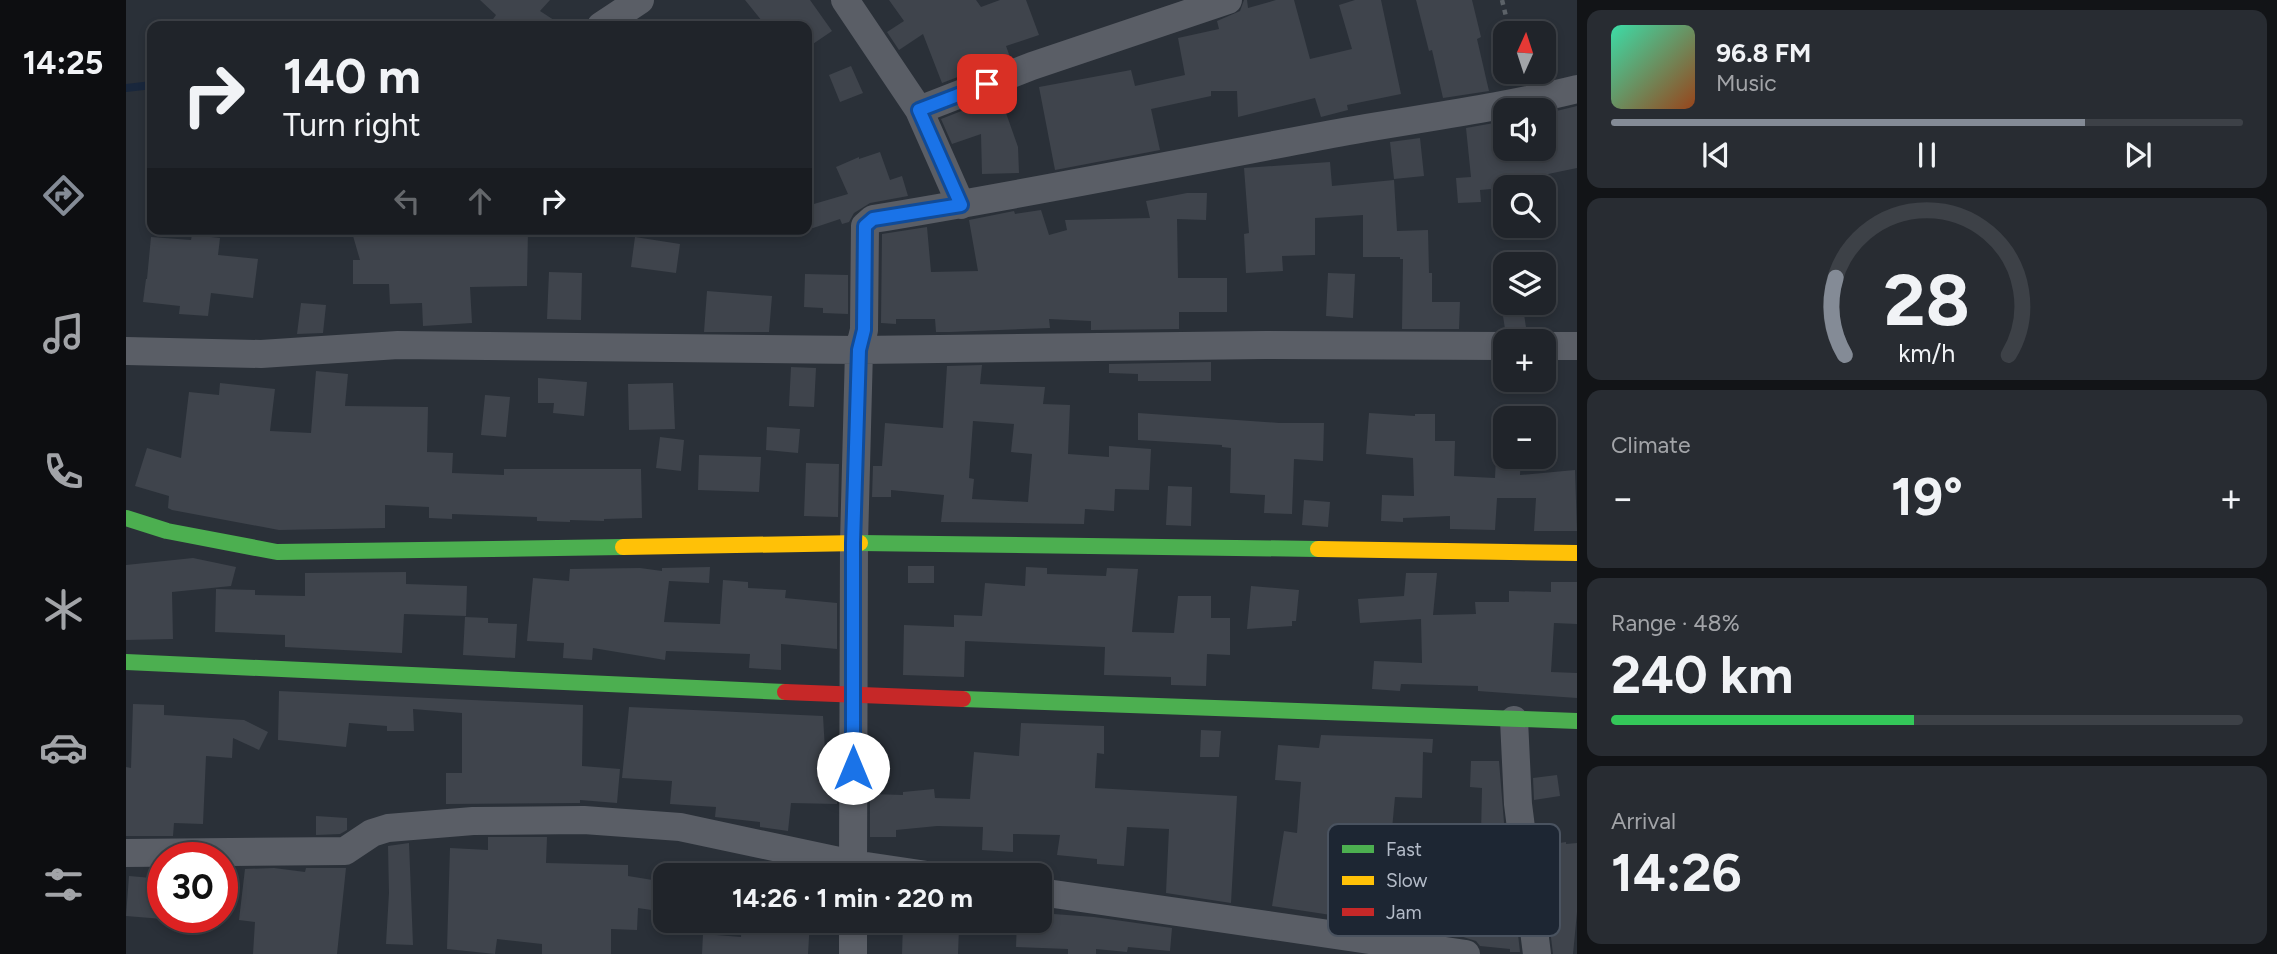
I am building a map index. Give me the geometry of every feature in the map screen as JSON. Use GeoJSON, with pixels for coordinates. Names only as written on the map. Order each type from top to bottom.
{"type":"FeatureCollection","features":[{"type":"Feature","properties":{"kind":"street"},"geometry":{"type":"LineString","coordinates":[[608,21],[640,0]]}},
{"type":"Feature","properties":{"kind":"street"},"geometry":{"type":"LineString","coordinates":[[845,0],[919,110],[961,205]]}},
{"type":"Feature","properties":{"kind":"street"},"geometry":{"type":"LineString","coordinates":[[919,110],[1032,66],[1228,0]]}},
{"type":"Feature","properties":{"kind":"street"},"geometry":{"type":"LineString","coordinates":[[853,863],[853,543],[859,350],[864,330],[865,226],[873,219],[1525,102],[1577,89]]}},
{"type":"Feature","properties":{"kind":"street"},"geometry":{"type":"LineString","coordinates":[[126,351],[261,354],[398,345],[859,350],[1265,345],[1493,346]]}},
{"type":"Feature","properties":{"kind":"street"},"geometry":{"type":"LineString","coordinates":[[1556,346],[1577,346]]}},
{"type":"Feature","properties":{"kind":"street"},"geometry":{"type":"LineString","coordinates":[[126,518],[167,531],[277,552],[853,543],[1577,553]]}},
{"type":"Feature","properties":{"kind":"street"},"geometry":{"type":"LineString","coordinates":[[126,662],[853,695],[1577,721]]}},
{"type":"Feature","properties":{"kind":"street"},"geometry":{"type":"LineString","coordinates":[[1514,720],[1521,824]]}},
{"type":"Feature","properties":{"kind":"street"},"geometry":{"type":"LineString","coordinates":[[126,853],[345,851],[372,834],[388,828],[473,821],[584,820],[680,827],[825,863]]}},
{"type":"Feature","properties":{"kind":"street"},"geometry":{"type":"LineString","coordinates":[[1052,894],[1328,934]]}},
{"type":"Feature","properties":{"kind":"street"},"geometry":{"type":"LineString","coordinates":[[853,933],[853,954]]}},
{"type":"Feature","properties":{"kind":"street"},"geometry":{"type":"LineString","coordinates":[[1342,936],[1466,954]]}},
{"type":"Feature","properties":{"kind":"street"},"geometry":{"type":"LineString","coordinates":[[1535,936],[1537,954]]}},
{"type":"Feature","properties":{"kind":"path"},"geometry":{"type":"LineString","coordinates":[[1502,0],[1507,21]]}},
{"type":"Feature","properties":{"kind":"building"},"geometry":{"type":"Polygon","coordinates":[[[480,0],[550,0],[540,11],[555,21],[492,21],[496,15],[480,0]]]}},
{"type":"Feature","properties":{"kind":"building"},"geometry":{"type":"Polygon","coordinates":[[[745,0],[810,0],[832,31],[812,45],[812,21],[762,21],[745,0]]]}},
{"type":"Feature","properties":{"kind":"building"},"geometry":{"type":"Polygon","coordinates":[[[889,0],[976,0],[981,7],[1000,0],[1026,0],[1039,35],[1006,46],[1010,57],[942,83],[923,34],[899,50],[887,32],[904,21],[889,0]]]}},
{"type":"Feature","properties":{"kind":"building"},"geometry":{"type":"Polygon","coordinates":[[[1244,0],[1247,0],[1248,8],[1276,0],[1294,0],[1310,59],[1352,49],[1339,5],[1355,0],[1381,0],[1401,94],[1347,105],[1348,110],[1321,117],[1315,98],[1238,117],[1237,91],[1211,91],[1211,96],[1151,109],[1160,150],[1055,170],[1039,87],[1131,70],[1135,86],[1185,75],[1178,38],[1219,29],[1217,21],[1240,11],[1244,0]]]}},
{"type":"Feature","properties":{"kind":"building"},"geometry":{"type":"Polygon","coordinates":[[[1416,0],[1472,0],[1481,37],[1477,39],[1489,91],[1443,98],[1432,50],[1429,51],[1416,0]]]}},
{"type":"Feature","properties":{"kind":"building"},"geometry":{"type":"Polygon","coordinates":[[[851,66],[863,93],[840,102],[829,75],[851,66]]]}},
{"type":"Feature","properties":{"kind":"building"},"geometry":{"type":"Polygon","coordinates":[[[1000,96],[1018,147],[1019,173],[982,174],[981,134],[952,144],[941,119],[1000,96]]]}},
{"type":"Feature","properties":{"kind":"building"},"geometry":{"type":"Polygon","coordinates":[[[1577,106],[1577,168],[1543,175],[1493,175],[1493,189],[1480,190],[1481,202],[1458,203],[1456,178],[1471,177],[1466,128],[1493,123],[1493,161],[1556,161],[1556,111],[1577,106]]]}},
{"type":"Feature","properties":{"kind":"building"},"geometry":{"type":"Polygon","coordinates":[[[1420,138],[1424,176],[1394,179],[1390,142],[1420,138]]]}},
{"type":"Feature","properties":{"kind":"building"},"geometry":{"type":"Polygon","coordinates":[[[880,152],[890,180],[902,176],[908,196],[870,203],[854,213],[849,222],[842,224],[840,219],[812,228],[812,205],[848,194],[836,167],[880,152]]]}},
{"type":"Feature","properties":{"kind":"building"},"geometry":{"type":"Polygon","coordinates":[[[1330,162],[1332,186],[1394,180],[1397,231],[1428,230],[1432,302],[1460,302],[1459,329],[1402,329],[1403,259],[1363,257],[1363,215],[1315,218],[1315,255],[1282,256],[1283,271],[1246,273],[1244,234],[1249,233],[1244,168],[1330,162]]]}},
{"type":"Feature","properties":{"kind":"building"},"geometry":{"type":"Polygon","coordinates":[[[1187,193],[1207,193],[1206,220],[1177,219],[1178,278],[1227,278],[1227,312],[1179,312],[1179,329],[1091,330],[1091,321],[1049,319],[1050,328],[936,332],[935,319],[896,319],[896,324],[881,323],[882,234],[927,227],[931,272],[978,271],[969,220],[1014,211],[1015,214],[1041,210],[1049,235],[1067,230],[1065,220],[1150,218],[1146,201],[1187,193]]]}},
{"type":"Feature","properties":{"kind":"building"},"geometry":{"type":"Polygon","coordinates":[[[192,235],[220,238],[218,255],[258,259],[253,298],[211,293],[208,316],[179,314],[180,306],[143,302],[151,237],[191,240],[192,235]]]}},
{"type":"Feature","properties":{"kind":"building"},"geometry":{"type":"Polygon","coordinates":[[[353,235],[528,235],[527,286],[470,287],[472,323],[423,326],[422,303],[390,304],[389,284],[353,284],[353,260],[360,260],[353,235]]]}},
{"type":"Feature","properties":{"kind":"building"},"geometry":{"type":"Polygon","coordinates":[[[635,237],[680,244],[676,273],[631,267],[635,237]]]}},
{"type":"Feature","properties":{"kind":"building"},"geometry":{"type":"Polygon","coordinates":[[[549,272],[582,273],[581,320],[547,319],[549,272]]]}},
{"type":"Feature","properties":{"kind":"building"},"geometry":{"type":"Polygon","coordinates":[[[1328,273],[1355,274],[1353,318],[1326,316],[1328,273]]]}},
{"type":"Feature","properties":{"kind":"building"},"geometry":{"type":"Polygon","coordinates":[[[805,274],[848,275],[848,314],[823,313],[823,308],[804,307],[805,274]]]}},
{"type":"Feature","properties":{"kind":"building"},"geometry":{"type":"Polygon","coordinates":[[[707,291],[772,296],[769,332],[704,332],[707,291]]]}},
{"type":"Feature","properties":{"kind":"building"},"geometry":{"type":"Polygon","coordinates":[[[301,303],[326,305],[323,333],[297,334],[301,303]]]}},
{"type":"Feature","properties":{"kind":"building"},"geometry":{"type":"Polygon","coordinates":[[[1524,315],[1526,329],[1505,329],[1503,316],[1524,315]]]}},
{"type":"Feature","properties":{"kind":"building"},"geometry":{"type":"Polygon","coordinates":[[[1211,362],[1211,381],[1138,381],[1138,374],[1109,373],[1109,364],[1211,362]]]}},
{"type":"Feature","properties":{"kind":"building"},"geometry":{"type":"Polygon","coordinates":[[[982,365],[980,384],[1045,387],[1043,404],[1070,405],[1068,454],[1109,457],[1109,446],[1151,449],[1149,490],[1115,489],[1114,511],[1085,509],[1084,524],[941,522],[944,495],[891,490],[891,497],[872,497],[873,466],[882,466],[885,423],[943,428],[947,366],[982,365]],[[973,421],[969,478],[974,479],[972,499],[1028,502],[1032,454],[1011,452],[1014,424],[973,421]]]}},
{"type":"Feature","properties":{"kind":"building"},"geometry":{"type":"Polygon","coordinates":[[[791,367],[816,368],[814,407],[789,406],[791,367]]]}},
{"type":"Feature","properties":{"kind":"building"},"geometry":{"type":"Polygon","coordinates":[[[316,371],[348,374],[345,406],[428,407],[427,452],[453,453],[452,473],[504,475],[504,469],[641,469],[642,518],[570,522],[537,521],[537,517],[452,514],[452,519],[429,518],[429,507],[385,505],[385,528],[279,530],[172,510],[168,508],[169,496],[135,486],[147,448],[181,458],[189,392],[219,395],[220,383],[275,389],[270,431],[311,433],[316,371]]]}},
{"type":"Feature","properties":{"kind":"building"},"geometry":{"type":"Polygon","coordinates":[[[538,378],[587,382],[584,416],[553,413],[554,403],[538,403],[538,378]]]}},
{"type":"Feature","properties":{"kind":"building"},"geometry":{"type":"Polygon","coordinates":[[[673,383],[675,429],[629,430],[628,384],[673,383]]]}},
{"type":"Feature","properties":{"kind":"building"},"geometry":{"type":"Polygon","coordinates":[[[485,395],[510,397],[506,437],[481,435],[485,395]]]}},
{"type":"Feature","properties":{"kind":"building"},"geometry":{"type":"Polygon","coordinates":[[[1138,413],[1279,423],[1324,423],[1323,461],[1294,459],[1292,514],[1264,513],[1265,495],[1230,493],[1231,448],[1222,445],[1138,440],[1138,413]]]}},
{"type":"Feature","properties":{"kind":"building"},"geometry":{"type":"Polygon","coordinates":[[[1369,413],[1415,416],[1435,414],[1435,441],[1455,441],[1454,476],[1495,478],[1495,469],[1520,469],[1520,475],[1575,470],[1577,531],[1534,531],[1536,498],[1497,498],[1495,530],[1450,529],[1450,516],[1403,518],[1403,522],[1381,521],[1382,495],[1414,496],[1413,458],[1366,454],[1369,413]]]}},
{"type":"Feature","properties":{"kind":"building"},"geometry":{"type":"Polygon","coordinates":[[[767,427],[800,429],[798,453],[766,450],[767,427]]]}},
{"type":"Feature","properties":{"kind":"building"},"geometry":{"type":"Polygon","coordinates":[[[660,437],[684,440],[681,471],[656,468],[660,437]]]}},
{"type":"Feature","properties":{"kind":"building"},"geometry":{"type":"Polygon","coordinates":[[[699,455],[761,457],[759,492],[698,490],[699,455]]]}},
{"type":"Feature","properties":{"kind":"building"},"geometry":{"type":"Polygon","coordinates":[[[806,463],[839,464],[838,517],[804,516],[806,463]]]}},
{"type":"Feature","properties":{"kind":"building"},"geometry":{"type":"Polygon","coordinates":[[[1168,486],[1192,487],[1191,526],[1166,525],[1168,486]]]}},
{"type":"Feature","properties":{"kind":"building"},"geometry":{"type":"Polygon","coordinates":[[[1304,500],[1330,502],[1328,527],[1302,525],[1304,500]]]}},
{"type":"Feature","properties":{"kind":"building"},"geometry":{"type":"Polygon","coordinates":[[[193,558],[236,567],[231,586],[172,592],[173,639],[126,640],[126,565],[193,558]]]}},
{"type":"Feature","properties":{"kind":"building"},"geometry":{"type":"Polygon","coordinates":[[[908,566],[934,566],[934,583],[908,583],[908,566]]]}},
{"type":"Feature","properties":{"kind":"building"},"geometry":{"type":"Polygon","coordinates":[[[710,567],[709,583],[669,581],[664,622],[720,624],[723,580],[748,582],[748,588],[786,590],[785,598],[837,603],[837,649],[781,644],[781,670],[749,668],[750,654],[666,651],[665,660],[593,648],[592,660],[563,658],[564,643],[527,641],[533,578],[569,581],[570,569],[640,568],[662,571],[662,568],[710,567]]]}},
{"type":"Feature","properties":{"kind":"building"},"geometry":{"type":"Polygon","coordinates":[[[1026,567],[1047,568],[1047,574],[1106,576],[1107,568],[1138,569],[1132,632],[1174,633],[1178,596],[1211,596],[1211,618],[1230,618],[1230,655],[1207,654],[1206,686],[1171,685],[1171,677],[1104,675],[1105,647],[965,641],[964,677],[903,675],[904,625],[954,627],[954,615],[982,616],[985,583],[1025,586],[1026,567]]]}},
{"type":"Feature","properties":{"kind":"building"},"geometry":{"type":"Polygon","coordinates":[[[406,572],[406,584],[467,586],[466,616],[404,614],[402,653],[285,647],[285,635],[215,632],[216,589],[255,590],[255,595],[305,596],[305,573],[406,572]]]}},
{"type":"Feature","properties":{"kind":"building"},"geometry":{"type":"Polygon","coordinates":[[[1406,573],[1437,573],[1433,615],[1476,614],[1475,602],[1509,602],[1509,591],[1551,592],[1551,582],[1577,582],[1577,624],[1554,623],[1551,672],[1577,673],[1577,698],[1478,691],[1478,686],[1401,684],[1400,691],[1372,689],[1374,661],[1422,663],[1421,619],[1360,623],[1358,599],[1404,596],[1406,573]]]}},
{"type":"Feature","properties":{"kind":"building"},"geometry":{"type":"Polygon","coordinates":[[[1251,586],[1299,590],[1296,621],[1292,621],[1292,626],[1247,629],[1251,586]]]}},
{"type":"Feature","properties":{"kind":"building"},"geometry":{"type":"Polygon","coordinates":[[[465,617],[488,618],[488,623],[517,624],[515,658],[463,655],[465,617]]]}},
{"type":"Feature","properties":{"kind":"building"},"geometry":{"type":"Polygon","coordinates":[[[279,691],[583,705],[582,766],[620,769],[617,803],[580,800],[580,803],[446,804],[446,773],[462,773],[462,713],[413,709],[414,731],[387,731],[387,726],[349,723],[346,747],[278,740],[279,691]]]}},
{"type":"Feature","properties":{"kind":"building"},"geometry":{"type":"Polygon","coordinates":[[[133,704],[164,705],[164,715],[244,720],[268,732],[259,750],[233,738],[232,758],[206,756],[203,824],[174,823],[173,836],[126,836],[126,767],[131,768],[133,704]]]}},
{"type":"Feature","properties":{"kind":"building"},"geometry":{"type":"Polygon","coordinates":[[[629,707],[823,716],[826,767],[837,767],[837,804],[791,803],[788,831],[760,827],[760,822],[715,817],[716,807],[670,804],[672,781],[622,778],[629,707]]]}},
{"type":"Feature","properties":{"kind":"building"},"geometry":{"type":"Polygon","coordinates":[[[1021,723],[1104,726],[1104,754],[1097,753],[1095,788],[1237,796],[1231,903],[1166,893],[1169,829],[1127,827],[1124,866],[1097,864],[1097,859],[1057,855],[1060,835],[1013,834],[1013,852],[982,850],[983,827],[937,826],[896,830],[896,837],[870,837],[870,794],[903,795],[903,792],[934,789],[935,798],[970,799],[974,752],[1019,756],[1021,723]]]}},
{"type":"Feature","properties":{"kind":"building"},"geometry":{"type":"Polygon","coordinates":[[[1201,730],[1221,731],[1219,757],[1200,757],[1201,730]]]}},
{"type":"Feature","properties":{"kind":"building"},"geometry":{"type":"Polygon","coordinates":[[[1321,735],[1433,739],[1432,753],[1423,752],[1422,798],[1395,797],[1392,824],[1328,824],[1328,915],[1272,906],[1284,831],[1297,833],[1301,782],[1275,780],[1278,745],[1319,748],[1321,735]]]}},
{"type":"Feature","properties":{"kind":"building"},"geometry":{"type":"Polygon","coordinates":[[[1471,761],[1499,761],[1504,824],[1481,824],[1482,788],[1470,787],[1471,761]]]}},
{"type":"Feature","properties":{"kind":"building"},"geometry":{"type":"Polygon","coordinates":[[[1557,775],[1560,796],[1534,800],[1533,778],[1557,775]]]}},
{"type":"Feature","properties":{"kind":"building"},"geometry":{"type":"Polygon","coordinates":[[[316,816],[347,818],[347,830],[340,834],[316,835],[316,816]]]}},
{"type":"Feature","properties":{"kind":"building"},"geometry":{"type":"Polygon","coordinates":[[[488,837],[547,837],[546,863],[628,865],[628,876],[653,880],[653,910],[638,908],[637,930],[611,929],[611,954],[542,954],[542,944],[497,939],[495,954],[447,949],[450,848],[488,850],[488,837]]]}},
{"type":"Feature","properties":{"kind":"building"},"geometry":{"type":"Polygon","coordinates":[[[409,843],[413,945],[386,944],[388,846],[409,843]]]}},
{"type":"Feature","properties":{"kind":"building"},"geometry":{"type":"Polygon","coordinates":[[[1560,843],[1577,843],[1577,912],[1573,954],[1553,954],[1551,936],[1560,936],[1560,843]]]}},
{"type":"Feature","properties":{"kind":"building"},"geometry":{"type":"Polygon","coordinates":[[[274,868],[305,872],[306,868],[346,868],[337,954],[253,954],[255,922],[239,920],[245,869],[274,868]]]}},
{"type":"Feature","properties":{"kind":"building"},"geometry":{"type":"Polygon","coordinates":[[[129,876],[147,878],[147,918],[126,916],[129,876]]]}},
{"type":"Feature","properties":{"kind":"building"},"geometry":{"type":"Polygon","coordinates":[[[1052,914],[1172,928],[1170,951],[1128,947],[1127,952],[1096,949],[1096,954],[1068,954],[1068,949],[1016,947],[1017,933],[1052,933],[1052,914]]]}},
{"type":"Feature","properties":{"kind":"building"},"geometry":{"type":"Polygon","coordinates":[[[741,933],[809,933],[808,954],[702,954],[703,934],[741,937],[741,933]]]}},
{"type":"Feature","properties":{"kind":"building"},"geometry":{"type":"Polygon","coordinates":[[[903,933],[959,933],[958,954],[902,954],[903,933]]]}},
{"type":"Feature","properties":{"kind":"building"},"geometry":{"type":"Polygon","coordinates":[[[1460,936],[1518,936],[1520,952],[1480,946],[1476,941],[1460,936]]]}},
{"type":"Feature","properties":{"kind":"waterway"},"geometry":{"type":"LineString","coordinates":[[126,88],[147,86]]}},
{"type":"Feature","properties":{"kind":"traffic: fast"},"geometry":{"type":"LineString","coordinates":[[126,518],[167,531],[277,552],[623,547]]}},
{"type":"Feature","properties":{"kind":"traffic: fast"},"geometry":{"type":"LineString","coordinates":[[860,543],[1318,549]]}},
{"type":"Feature","properties":{"kind":"traffic: fast"},"geometry":{"type":"LineString","coordinates":[[126,662],[785,692]]}},
{"type":"Feature","properties":{"kind":"traffic: fast"},"geometry":{"type":"LineString","coordinates":[[963,699],[1577,721]]}},
{"type":"Feature","properties":{"kind":"traffic: slow"},"geometry":{"type":"LineString","coordinates":[[623,547],[860,543]]}},
{"type":"Feature","properties":{"kind":"traffic: slow"},"geometry":{"type":"LineString","coordinates":[[1318,549],[1577,553]]}},
{"type":"Feature","properties":{"kind":"traffic: jam"},"geometry":{"type":"LineString","coordinates":[[785,692],[963,699]]}},
{"type":"Feature","properties":{"kind":"route"},"geometry":{"type":"LineString","coordinates":[[853,768],[853,543],[859,350],[864,330],[865,226],[873,219],[961,205],[919,110],[987,84]]}}]}
